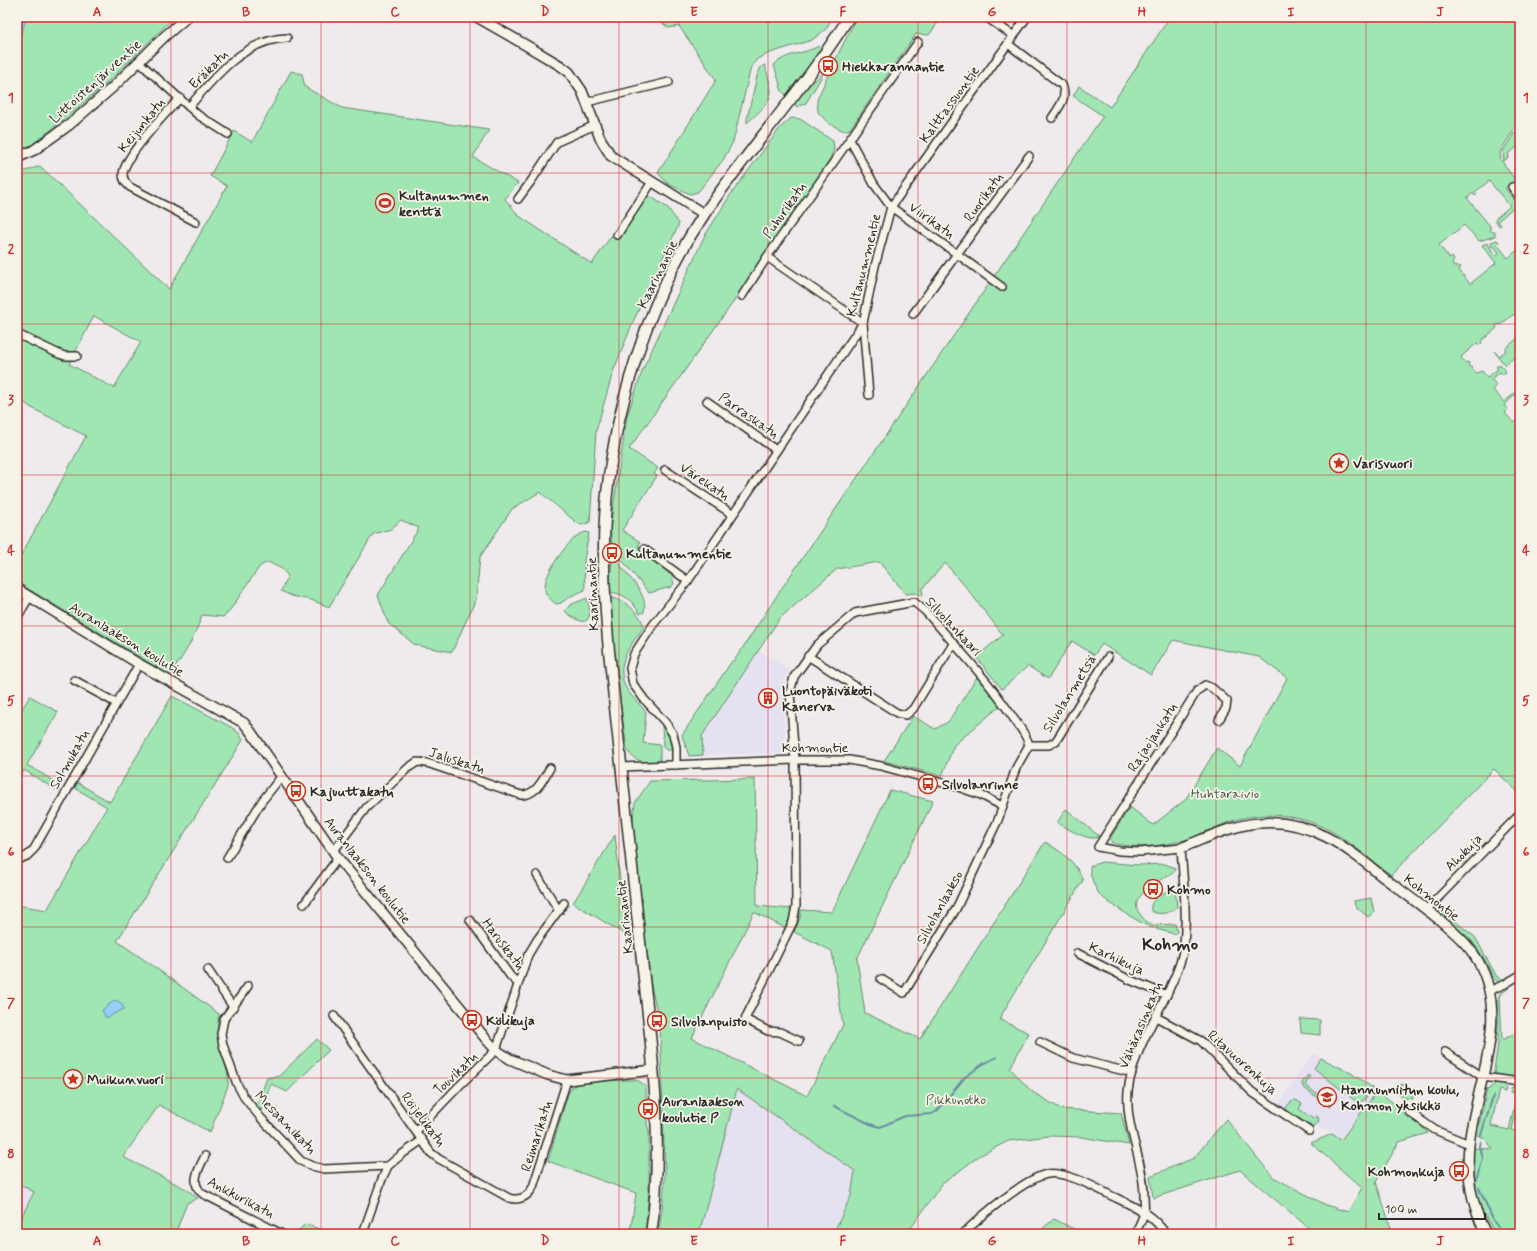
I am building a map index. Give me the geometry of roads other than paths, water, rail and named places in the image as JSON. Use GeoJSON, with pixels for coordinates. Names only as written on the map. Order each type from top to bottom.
{"type":"FeatureCollection","features":[{"type":"Feature","properties":{"kind":"main road","name":"Kaarinantie"},"geometry":{"type":"LineString","coordinates":[[651,1234],[656,1187],[657,1159],[653,1070],[622,767],[608,648],[604,588],[605,515],[613,450],[624,399],[644,337],[668,279],[704,214],[824,56],[849,17]]}},
{"type":"Feature","properties":{"kind":"street","name":"Littoistenjärventie"},"geometry":{"type":"LineString","coordinates":[[17,158],[34,150],[69,125],[114,86],[186,17]]}},
{"type":"Feature","properties":{"kind":"street"},"geometry":{"type":"LineString","coordinates":[[477,17],[565,69],[576,82],[587,102],[602,143],[611,156],[704,214]]}},
{"type":"Feature","properties":{"kind":"street"},"geometry":{"type":"LineString","coordinates":[[986,17],[1014,36]]}},
{"type":"Feature","properties":{"kind":"street","name":"Kalttassuontie"},"geometry":{"type":"LineString","coordinates":[[891,207],[1027,17]]}},
{"type":"Feature","properties":{"kind":"street","name":"Eräkatu"},"geometry":{"type":"LineString","coordinates":[[139,62],[189,107],[217,74],[240,56],[264,42],[279,38],[287,38]]}},
{"type":"Feature","properties":{"kind":"street","name":"Puhurikatu"},"geometry":{"type":"LineString","coordinates":[[742,296],[767,257],[918,42]]}},
{"type":"Feature","properties":{"kind":"street"},"geometry":{"type":"LineString","coordinates":[[1008,44],[1062,85],[1065,91],[1064,98],[1052,118]]}},
{"type":"Feature","properties":{"kind":"street"},"geometry":{"type":"LineString","coordinates":[[587,102],[669,82]]}},
{"type":"Feature","properties":{"kind":"street","name":"Keijunkatu"},"geometry":{"type":"LineString","coordinates":[[180,98],[142,141],[126,165],[123,176],[125,182],[130,187],[196,222]]}},
{"type":"Feature","properties":{"kind":"street"},"geometry":{"type":"LineString","coordinates":[[189,107],[206,121],[228,134]]}},
{"type":"Feature","properties":{"kind":"street"},"geometry":{"type":"LineString","coordinates":[[518,199],[557,142],[595,125]]}},
{"type":"Feature","properties":{"kind":"street"},"geometry":{"type":"LineString","coordinates":[[850,140],[874,184],[891,207]]}},
{"type":"Feature","properties":{"kind":"street","name":"Ruorikatu"},"geometry":{"type":"LineString","coordinates":[[957,254],[1029,156]]}},
{"type":"Feature","properties":{"kind":"street"},"geometry":{"type":"LineString","coordinates":[[617,235],[652,182]]}},
{"type":"Feature","properties":{"kind":"street"},"geometry":{"type":"LineString","coordinates":[[1512,187],[1520,198]]}},
{"type":"Feature","properties":{"kind":"street","name":"Viirikatu"},"geometry":{"type":"LineString","coordinates":[[891,207],[957,254],[913,314]]}},
{"type":"Feature","properties":{"kind":"street","name":"Kultanummentie"},"geometry":{"type":"LineString","coordinates":[[676,765],[676,747],[673,734],[665,722],[637,691],[630,673],[631,661],[653,625],[688,581],[863,323],[875,266],[891,207]]}},
{"type":"Feature","properties":{"kind":"street"},"geometry":{"type":"LineString","coordinates":[[957,254],[1002,287]]}},
{"type":"Feature","properties":{"kind":"street"},"geometry":{"type":"LineString","coordinates":[[767,257],[863,323],[869,395]]}},
{"type":"Feature","properties":{"kind":"street"},"geometry":{"type":"LineString","coordinates":[[17,334],[59,354],[65,356],[77,356]]}},
{"type":"Feature","properties":{"kind":"street","name":"Parraskatu"},"geometry":{"type":"LineString","coordinates":[[707,401],[776,450]]}},
{"type":"Feature","properties":{"kind":"street","name":"Värekatu"},"geometry":{"type":"LineString","coordinates":[[665,470],[732,514]]}},
{"type":"Feature","properties":{"kind":"street"},"geometry":{"type":"LineString","coordinates":[[644,549],[688,581]]}},
{"type":"Feature","properties":{"kind":"street","name":"Auranlaakson koulutie"},"geometry":{"type":"LineString","coordinates":[[17,589],[139,664],[244,723],[336,855],[496,1050],[510,1059],[548,1075],[567,1080],[653,1070]]}},
{"type":"Feature","properties":{"kind":"street"},"geometry":{"type":"LineString","coordinates":[[17,618],[30,596]]}},
{"type":"Feature","properties":{"kind":"street","name":"Silvolankaari"},"geometry":{"type":"LineString","coordinates":[[795,760],[790,693],[794,677],[808,656],[817,645],[855,613],[907,602],[914,602],[919,605],[998,696],[1025,736],[1029,745]]}},
{"type":"Feature","properties":{"kind":"street"},"geometry":{"type":"LineString","coordinates":[[808,656],[897,714],[906,715],[913,709],[953,644]]}},
{"type":"Feature","properties":{"kind":"street","name":"Silvolanmetsä"},"geometry":{"type":"LineString","coordinates":[[1029,745],[1049,745],[1056,741],[1108,656]]}},
{"type":"Feature","properties":{"kind":"street","name":"Solmukatu"},"geometry":{"type":"LineString","coordinates":[[17,860],[27,856],[34,849],[139,664]]}},
{"type":"Feature","properties":{"kind":"street"},"geometry":{"type":"LineString","coordinates":[[74,680],[116,703]]}},
{"type":"Feature","properties":{"kind":"street","name":"Rajaojankatu"},"geometry":{"type":"LineString","coordinates":[[1098,847],[1197,692],[1205,685],[1212,688],[1227,701],[1226,708],[1219,720]]}},
{"type":"Feature","properties":{"kind":"street"},"geometry":{"type":"LineString","coordinates":[[1002,806],[1016,768],[1029,745]]}},
{"type":"Feature","properties":{"kind":"street","name":"Kohmontie"},"geometry":{"type":"LineString","coordinates":[[622,767],[842,759],[873,764],[961,788],[980,795],[1002,806]]}},
{"type":"Feature","properties":{"kind":"street"},"geometry":{"type":"LineString","coordinates":[[795,760],[796,906],[794,918],[745,1019],[768,1031],[780,1032],[798,1042]]}},
{"type":"Feature","properties":{"kind":"street","name":"Jaluskatu"},"geometry":{"type":"LineString","coordinates":[[336,855],[366,808],[408,768],[417,762],[427,763],[521,795],[529,794],[536,789],[550,768]]}},
{"type":"Feature","properties":{"kind":"street"},"geometry":{"type":"LineString","coordinates":[[227,858],[262,801],[282,776]]}},
{"type":"Feature","properties":{"kind":"street","name":"Silvolanlaakso"},"geometry":{"type":"LineString","coordinates":[[881,979],[904,993],[956,909],[998,820],[1002,806]]}},
{"type":"Feature","properties":{"kind":"street","name":"Ahokuja"},"geometry":{"type":"LineString","coordinates":[[1426,910],[1520,814]]}},
{"type":"Feature","properties":{"kind":"street","name":"Kohmontie"},"geometry":{"type":"LineString","coordinates":[[1098,847],[1140,852],[1181,848],[1232,829],[1260,822],[1303,827],[1317,831],[1334,840],[1454,933],[1469,948],[1479,962],[1489,991],[1491,1002],[1492,1021],[1483,1077],[1469,1144],[1468,1166],[1478,1216],[1486,1234]]}},
{"type":"Feature","properties":{"kind":"street","name":"Vähärasinkatu"},"geometry":{"type":"LineString","coordinates":[[1135,1234],[1144,1212],[1142,1177],[1128,1114],[1128,1090],[1140,1050],[1167,995],[1180,964],[1184,948],[1181,848]]}},
{"type":"Feature","properties":{"kind":"street"},"geometry":{"type":"LineString","coordinates":[[304,904],[336,855]]}},
{"type":"Feature","properties":{"kind":"street"},"geometry":{"type":"LineString","coordinates":[[537,875],[559,911]]}},
{"type":"Feature","properties":{"kind":"street"},"geometry":{"type":"LineString","coordinates":[[496,1050],[518,983],[532,947],[564,903]]}},
{"type":"Feature","properties":{"kind":"street","name":"Haruskatu"},"geometry":{"type":"LineString","coordinates":[[470,920],[511,977],[518,983]]}},
{"type":"Feature","properties":{"kind":"street","name":"Karhikuja"},"geometry":{"type":"LineString","coordinates":[[1078,953],[1130,980],[1167,995]]}},
{"type":"Feature","properties":{"kind":"street"},"geometry":{"type":"LineString","coordinates":[[208,970],[233,1007]]}},
{"type":"Feature","properties":{"kind":"street"},"geometry":{"type":"LineString","coordinates":[[1489,991],[1520,975]]}},
{"type":"Feature","properties":{"kind":"street","name":"Mesaanikatu"},"geometry":{"type":"LineString","coordinates":[[248,986],[224,1019],[221,1034],[224,1051],[237,1084],[248,1103],[297,1157],[312,1166],[324,1169],[388,1166]]}},
{"type":"Feature","properties":{"kind":"street","name":"Röijelikatu"},"geometry":{"type":"LineString","coordinates":[[334,1016],[435,1156],[501,1195],[513,1199],[525,1196]]}},
{"type":"Feature","properties":{"kind":"street","name":"Ritavuorenkuja"},"geometry":{"type":"LineString","coordinates":[[1156,1017],[1201,1041],[1252,1092],[1309,1131]]}},
{"type":"Feature","properties":{"kind":"street"},"geometry":{"type":"LineString","coordinates":[[1040,1042],[1073,1058],[1132,1074]]}},
{"type":"Feature","properties":{"kind":"street","name":"Touvikatu"},"geometry":{"type":"LineString","coordinates":[[416,1131],[496,1050]]}},
{"type":"Feature","properties":{"kind":"street"},"geometry":{"type":"LineString","coordinates":[[1444,1052],[1483,1077],[1520,1082]]}},
{"type":"Feature","properties":{"kind":"street","name":"Reimarikatu"},"geometry":{"type":"LineString","coordinates":[[525,1196],[531,1191],[534,1183],[567,1080]]}},
{"type":"Feature","properties":{"kind":"street"},"geometry":{"type":"LineString","coordinates":[[1409,1112],[1435,1130],[1469,1144]]}},
{"type":"Feature","properties":{"kind":"street"},"geometry":{"type":"LineString","coordinates":[[363,1232],[388,1166],[422,1140]]}},
{"type":"Feature","properties":{"kind":"street","name":"Ankkurikatu"},"geometry":{"type":"LineString","coordinates":[[205,1156],[196,1181],[196,1186],[199,1191],[282,1234]]}},
{"type":"Feature","properties":{"kind":"street"},"geometry":{"type":"LineString","coordinates":[[963,1234],[989,1211],[1027,1182],[1047,1173],[1066,1176],[1084,1182],[1144,1212],[1154,1218],[1166,1234]]}},
{"type":"Feature","properties":{"kind":"water"},"geometry":{"type":"Polygon","coordinates":[[[17,17],[27,17],[18,42],[17,66],[17,17]]]}},
{"type":"Feature","properties":{"kind":"water"},"geometry":{"type":"Polygon","coordinates":[[[115,1000],[121,1003],[124,1009],[106,1018],[102,1010],[115,1000]]]}},
{"type":"Feature","properties":{"kind":"waterway","name":"Pikkunotko"},"geometry":{"type":"LineString","coordinates":[[834,1106],[870,1124],[880,1127],[905,1116],[932,1114],[937,1111],[965,1077],[983,1064],[997,1057]]}},
{"type":"Feature","properties":{"kind":"waterway"},"geometry":{"type":"LineString","coordinates":[[1481,1135],[1493,1096]]}},
{"type":"Feature","properties":{"kind":"waterway"},"geometry":{"type":"LineString","coordinates":[[1476,1180],[1483,1159],[1480,1146],[1481,1141]]}},
{"type":"Feature","properties":{"kind":"waterway"},"geometry":{"type":"LineString","coordinates":[[1479,1188],[1494,1222],[1498,1227]]}},
{"type":"Feature","properties":{"kind":"place","name":"Hiekkarannantie"},"geometry":{"type":"Point","coordinates":[828,66]}},
{"type":"Feature","properties":{"kind":"place","name":"Kultanummen kenttä"},"geometry":{"type":"Point","coordinates":[385,203]}},
{"type":"Feature","properties":{"kind":"place","name":"Varisvuori"},"geometry":{"type":"Point","coordinates":[1339,463]}},
{"type":"Feature","properties":{"kind":"place","name":"Kultanummentie"},"geometry":{"type":"Point","coordinates":[612,553]}},
{"type":"Feature","properties":{"kind":"place","name":"Luontopäiväkoti Kanerva"},"geometry":{"type":"Point","coordinates":[768,698]}},
{"type":"Feature","properties":{"kind":"place","name":"Silvolanrinne"},"geometry":{"type":"Point","coordinates":[928,784]}},
{"type":"Feature","properties":{"kind":"place","name":"Kajuuttakatu"},"geometry":{"type":"Point","coordinates":[296,791]}},
{"type":"Feature","properties":{"kind":"place","name":"Kohmo"},"geometry":{"type":"Point","coordinates":[1153,889]}},
{"type":"Feature","properties":{"kind":"place","name":"Kölikuja"},"geometry":{"type":"Point","coordinates":[472,1020]}},
{"type":"Feature","properties":{"kind":"place","name":"Silvolanpuisto"},"geometry":{"type":"Point","coordinates":[657,1021]}},
{"type":"Feature","properties":{"kind":"place","name":"Muikunvuori"},"geometry":{"type":"Point","coordinates":[73,1079]}},
{"type":"Feature","properties":{"kind":"place","name":"Hannunniitun koulu, Kohmon yksikkö"},"geometry":{"type":"Point","coordinates":[1327,1097]}},
{"type":"Feature","properties":{"kind":"place","name":"Auranlaakson koulutie P"},"geometry":{"type":"Point","coordinates":[648,1109]}},
{"type":"Feature","properties":{"kind":"place","name":"Kohmonkuja"},"geometry":{"type":"Point","coordinates":[1459,1171]}},
{"type":"Feature","properties":{"kind":"district","name":"Kohmo"},"geometry":{"type":"Point","coordinates":[1170,944]}},
{"type":"Feature","properties":{"kind":"park label","name":"Huhtaraivio"},"geometry":{"type":"Point","coordinates":[1225,793]}}]}
